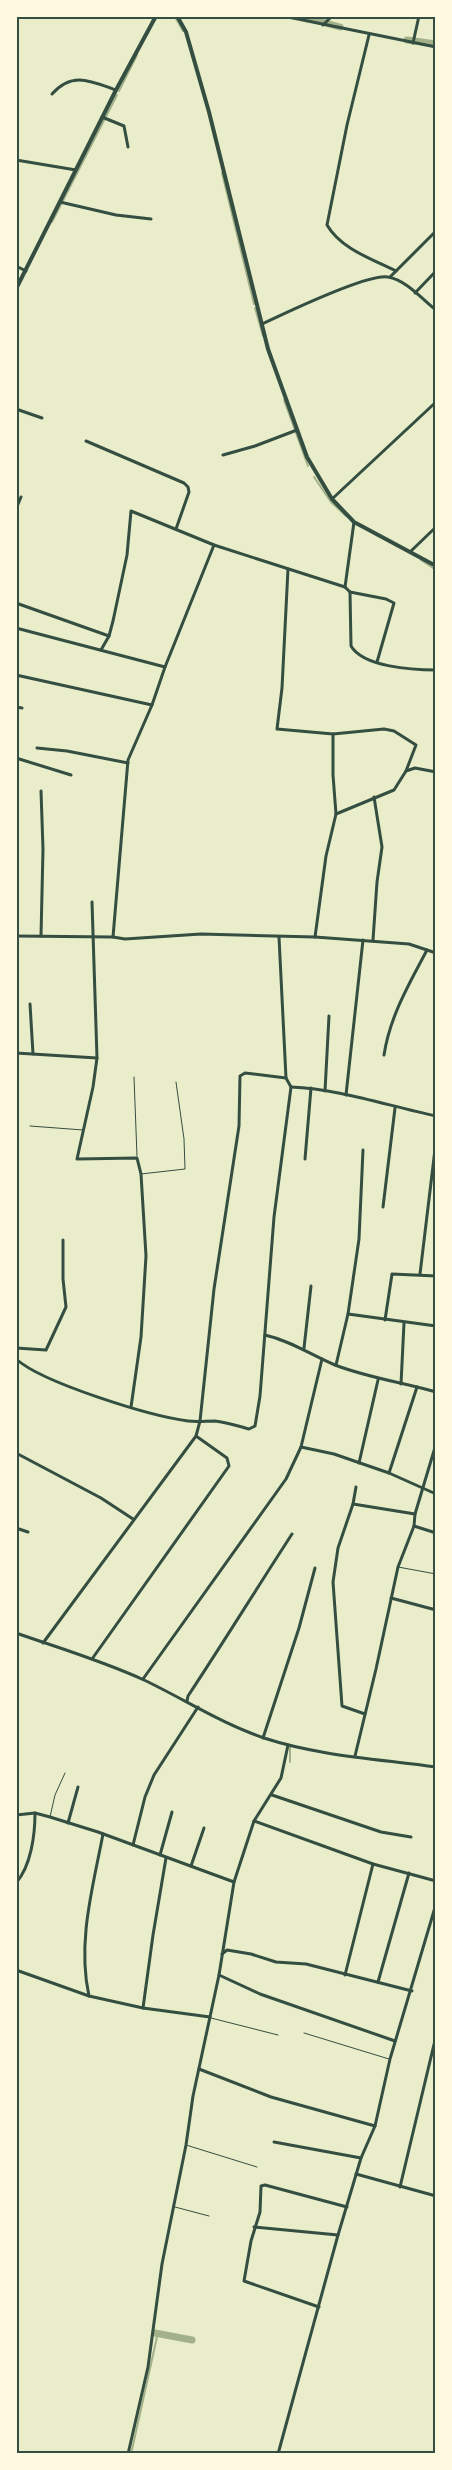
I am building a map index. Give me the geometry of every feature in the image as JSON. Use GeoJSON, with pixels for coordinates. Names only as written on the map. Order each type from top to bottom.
{"type":"FeatureCollection","features":[{"type":"Feature","properties":{"kind":"street"},"geometry":{"type":"LineString","coordinates":[[177,16],[193,53],[268,349],[307,457],[332,499],[354,522],[436,566]]}},
{"type":"Feature","properties":{"kind":"street"},"geometry":{"type":"LineString","coordinates":[[283,16],[369,35],[436,47]]}},
{"type":"Feature","properties":{"kind":"street"},"geometry":{"type":"LineString","coordinates":[[323,25],[332,16]]}},
{"type":"Feature","properties":{"kind":"street"},"geometry":{"type":"LineString","coordinates":[[413,43],[419,16]]}},
{"type":"Feature","properties":{"kind":"street"},"geometry":{"type":"LineString","coordinates":[[16,289],[102,117],[155,17]]}},
{"type":"Feature","properties":{"kind":"street"},"geometry":{"type":"LineString","coordinates":[[369,35],[347,125],[327,225],[334,236],[349,247],[396,271]]}},
{"type":"Feature","properties":{"kind":"street"},"geometry":{"type":"LineString","coordinates":[[52,94],[60,85],[68,81],[94,81],[116,90]]}},
{"type":"Feature","properties":{"kind":"street"},"geometry":{"type":"LineString","coordinates":[[102,117],[124,126],[128,147]]}},
{"type":"Feature","properties":{"kind":"street"},"geometry":{"type":"LineString","coordinates":[[16,160],[76,170]]}},
{"type":"Feature","properties":{"kind":"street"},"geometry":{"type":"LineString","coordinates":[[60,202],[116,215],[151,219]]}},
{"type":"Feature","properties":{"kind":"street"},"geometry":{"type":"LineString","coordinates":[[390,277],[436,231]]}},
{"type":"Feature","properties":{"kind":"street"},"geometry":{"type":"LineString","coordinates":[[16,266],[26,271]]}},
{"type":"Feature","properties":{"kind":"street"},"geometry":{"type":"LineString","coordinates":[[415,293],[436,271]]}},
{"type":"Feature","properties":{"kind":"street"},"geometry":{"type":"LineString","coordinates":[[262,324],[341,289],[386,276],[400,282],[436,310]]}},
{"type":"Feature","properties":{"kind":"street"},"geometry":{"type":"LineString","coordinates":[[332,499],[436,402]]}},
{"type":"Feature","properties":{"kind":"street"},"geometry":{"type":"LineString","coordinates":[[16,408],[42,418]]}},
{"type":"Feature","properties":{"kind":"street"},"geometry":{"type":"LineString","coordinates":[[224,455],[255,446],[297,430]]}},
{"type":"Feature","properties":{"kind":"street"},"geometry":{"type":"LineString","coordinates":[[86,441],[184,482],[189,492],[176,529]]}},
{"type":"Feature","properties":{"kind":"street"},"geometry":{"type":"LineString","coordinates":[[16,509],[21,497]]}},
{"type":"Feature","properties":{"kind":"street"},"geometry":{"type":"LineString","coordinates":[[101,650],[109,636],[127,555],[131,511],[214,545],[345,587],[350,592],[386,599],[394,603],[377,662]]}},
{"type":"Feature","properties":{"kind":"street"},"geometry":{"type":"LineString","coordinates":[[345,587],[354,522]]}},
{"type":"Feature","properties":{"kind":"street"},"geometry":{"type":"LineString","coordinates":[[411,551],[436,527]]}},
{"type":"Feature","properties":{"kind":"street"},"geometry":{"type":"LineString","coordinates":[[113,937],[128,763],[214,545]]}},
{"type":"Feature","properties":{"kind":"street"},"geometry":{"type":"LineString","coordinates":[[288,569],[282,688],[276,729],[333,734],[384,729],[394,731],[416,745],[406,771],[394,790],[336,814]]}},
{"type":"Feature","properties":{"kind":"street"},"geometry":{"type":"LineString","coordinates":[[350,592],[351,646],[359,656],[402,668],[436,670]]}},
{"type":"Feature","properties":{"kind":"street"},"geometry":{"type":"LineString","coordinates":[[16,603],[109,636]]}},
{"type":"Feature","properties":{"kind":"street"},"geometry":{"type":"LineString","coordinates":[[16,628],[165,667]]}},
{"type":"Feature","properties":{"kind":"street"},"geometry":{"type":"LineString","coordinates":[[16,675],[152,705]]}},
{"type":"Feature","properties":{"kind":"street"},"geometry":{"type":"LineString","coordinates":[[16,707],[22,708]]}},
{"type":"Feature","properties":{"kind":"street"},"geometry":{"type":"LineString","coordinates":[[316,937],[326,856],[336,814],[333,775],[333,734]]}},
{"type":"Feature","properties":{"kind":"street"},"geometry":{"type":"LineString","coordinates":[[37,748],[66,751],[128,763]]}},
{"type":"Feature","properties":{"kind":"street"},"geometry":{"type":"LineString","coordinates":[[16,758],[71,775]]}},
{"type":"Feature","properties":{"kind":"street"},"geometry":{"type":"LineString","coordinates":[[406,771],[415,768],[436,772]]}},
{"type":"Feature","properties":{"kind":"street"},"geometry":{"type":"LineString","coordinates":[[41,791],[43,849],[41,936]]}},
{"type":"Feature","properties":{"kind":"street"},"geometry":{"type":"LineString","coordinates":[[373,940],[376,882],[382,847],[374,797]]}},
{"type":"Feature","properties":{"kind":"street"},"geometry":{"type":"LineString","coordinates":[[92,902],[97,1058],[77,1159],[137,1158],[141,1174],[146,1256],[141,1337],[131,1407]]}},
{"type":"Feature","properties":{"kind":"street"},"geometry":{"type":"LineString","coordinates":[[16,936],[94,936],[125,939],[228,934],[316,937],[409,944],[436,953]]}},
{"type":"Feature","properties":{"kind":"street"},"geometry":{"type":"LineString","coordinates":[[16,1359],[26,1368],[131,1407],[185,1421],[221,1422],[249,1429],[255,1426],[260,1396],[274,1217],[291,1087],[286,1078],[279,937]]}},
{"type":"Feature","properties":{"kind":"street"},"geometry":{"type":"LineString","coordinates":[[346,1095],[363,940]]}},
{"type":"Feature","properties":{"kind":"street"},"geometry":{"type":"LineString","coordinates":[[384,1055],[387,1035],[396,1009],[427,950]]}},
{"type":"Feature","properties":{"kind":"street"},"geometry":{"type":"LineString","coordinates":[[30,1004],[33,1054]]}},
{"type":"Feature","properties":{"kind":"street"},"geometry":{"type":"LineString","coordinates":[[325,1090],[329,1016]]}},
{"type":"Feature","properties":{"kind":"street"},"geometry":{"type":"LineString","coordinates":[[16,1053],[97,1058]]}},
{"type":"Feature","properties":{"kind":"street"},"geometry":{"type":"LineString","coordinates":[[43,1643],[196,1436],[200,1422],[214,1289],[239,1126],[240,1076],[245,1073],[286,1078]]}},
{"type":"Feature","properties":{"kind":"street"},"geometry":{"type":"LineString","coordinates":[[291,1087],[325,1090],[395,1108],[436,1116]]}},
{"type":"Feature","properties":{"kind":"street"},"geometry":{"type":"LineString","coordinates":[[304,1159],[311,1088]]}},
{"type":"Feature","properties":{"kind":"street"},"geometry":{"type":"LineString","coordinates":[[383,1207],[395,1108]]}},
{"type":"Feature","properties":{"kind":"street"},"geometry":{"type":"LineString","coordinates":[[420,1274],[436,1140]]}},
{"type":"Feature","properties":{"kind":"street"},"geometry":{"type":"LineString","coordinates":[[336,1365],[348,1314],[358,1239],[363,1150]]}},
{"type":"Feature","properties":{"kind":"street"},"geometry":{"type":"LineString","coordinates":[[16,1348],[46,1350],[66,1306],[63,1279],[64,1240]]}},
{"type":"Feature","properties":{"kind":"street"},"geometry":{"type":"LineString","coordinates":[[385,1320],[392,1274],[436,1276]]}},
{"type":"Feature","properties":{"kind":"street"},"geometry":{"type":"LineString","coordinates":[[304,1348],[311,1286]]}},
{"type":"Feature","properties":{"kind":"street"},"geometry":{"type":"LineString","coordinates":[[348,1314],[436,1326]]}},
{"type":"Feature","properties":{"kind":"street"},"geometry":{"type":"LineString","coordinates":[[401,1384],[404,1323]]}},
{"type":"Feature","properties":{"kind":"street"},"geometry":{"type":"LineString","coordinates":[[265,1335],[284,1339],[322,1359],[378,1380],[436,1392]]}},
{"type":"Feature","properties":{"kind":"street"},"geometry":{"type":"LineString","coordinates":[[143,1679],[281,1488],[301,1447],[322,1359]]}},
{"type":"Feature","properties":{"kind":"street"},"geometry":{"type":"LineString","coordinates":[[359,1463],[378,1380]]}},
{"type":"Feature","properties":{"kind":"street"},"geometry":{"type":"LineString","coordinates":[[390,1472],[417,1387]]}},
{"type":"Feature","properties":{"kind":"street"},"geometry":{"type":"LineString","coordinates":[[92,1659],[229,1466],[228,1458],[196,1436]]}},
{"type":"Feature","properties":{"kind":"street"},"geometry":{"type":"LineString","coordinates":[[355,1756],[398,1567],[414,1526],[415,1514],[436,1444]]}},
{"type":"Feature","properties":{"kind":"street"},"geometry":{"type":"LineString","coordinates":[[301,1447],[334,1454],[390,1472],[436,1494]]}},
{"type":"Feature","properties":{"kind":"street"},"geometry":{"type":"LineString","coordinates":[[16,1453],[101,1498],[133,1519]]}},
{"type":"Feature","properties":{"kind":"street"},"geometry":{"type":"LineString","coordinates":[[356,1487],[353,1504],[338,1548],[333,1582],[342,1706],[364,1714]]}},
{"type":"Feature","properties":{"kind":"street"},"geometry":{"type":"LineString","coordinates":[[353,1504],[415,1514]]}},
{"type":"Feature","properties":{"kind":"street"},"geometry":{"type":"LineString","coordinates":[[414,1526],[436,1533]]}},
{"type":"Feature","properties":{"kind":"street"},"geometry":{"type":"LineString","coordinates":[[16,1528],[28,1532]]}},
{"type":"Feature","properties":{"kind":"street"},"geometry":{"type":"LineString","coordinates":[[187,1701],[188,1696],[218,1651],[227,1633],[292,1534]]}},
{"type":"Feature","properties":{"kind":"street"},"geometry":{"type":"LineString","coordinates":[[263,1738],[299,1628],[315,1568]]}},
{"type":"Feature","properties":{"kind":"street"},"geometry":{"type":"LineString","coordinates":[[391,1598],[436,1610]]}},
{"type":"Feature","properties":{"kind":"street"},"geometry":{"type":"LineString","coordinates":[[16,1633],[143,1679],[232,1726],[263,1738],[288,1745],[436,1767]]}},
{"type":"Feature","properties":{"kind":"street"},"geometry":{"type":"LineString","coordinates":[[133,1845],[145,1797],[154,1774],[198,1707]]}},
{"type":"Feature","properties":{"kind":"street"},"geometry":{"type":"LineString","coordinates":[[128,2454],[148,2367],[162,2264],[199,2068],[219,1975],[234,1882],[254,1821],[281,1778],[288,1745]]}},
{"type":"Feature","properties":{"kind":"street"},"geometry":{"type":"LineString","coordinates":[[68,1823],[78,1787]]}},
{"type":"Feature","properties":{"kind":"street"},"geometry":{"type":"LineString","coordinates":[[272,1795],[381,1832],[411,1837]]}},
{"type":"Feature","properties":{"kind":"street"},"geometry":{"type":"LineString","coordinates":[[160,1855],[172,1812]]}},
{"type":"Feature","properties":{"kind":"street"},"geometry":{"type":"LineString","coordinates":[[16,1882],[26,1866],[35,1827],[34,1813]]}},
{"type":"Feature","properties":{"kind":"street"},"geometry":{"type":"LineString","coordinates":[[16,1815],[34,1813],[50,1817],[103,1834],[234,1882]]}},
{"type":"Feature","properties":{"kind":"street"},"geometry":{"type":"LineString","coordinates":[[254,1821],[373,1864],[436,1881]]}},
{"type":"Feature","properties":{"kind":"street"},"geometry":{"type":"LineString","coordinates":[[191,1866],[204,1828]]}},
{"type":"Feature","properties":{"kind":"street"},"geometry":{"type":"LineString","coordinates":[[89,1996],[84,1975],[86,1922],[103,1834]]}},
{"type":"Feature","properties":{"kind":"street"},"geometry":{"type":"LineString","coordinates":[[143,2008],[152,1935],[166,1858]]}},
{"type":"Feature","properties":{"kind":"street"},"geometry":{"type":"LineString","coordinates":[[345,1975],[373,1864]]}},
{"type":"Feature","properties":{"kind":"street"},"geometry":{"type":"LineString","coordinates":[[378,1982],[409,1873]]}},
{"type":"Feature","properties":{"kind":"street"},"geometry":{"type":"LineString","coordinates":[[278,2454],[356,2174],[361,2158],[376,2126],[390,2059],[412,1991],[436,1904]]}},
{"type":"Feature","properties":{"kind":"street"},"geometry":{"type":"LineString","coordinates":[[222,1954],[227,1950],[251,1954],[276,1962],[306,1964],[412,1991]]}},
{"type":"Feature","properties":{"kind":"street"},"geometry":{"type":"LineString","coordinates":[[16,1970],[89,1996],[143,2008],[210,2017]]}},
{"type":"Feature","properties":{"kind":"street"},"geometry":{"type":"LineString","coordinates":[[219,1975],[260,1994],[395,2041]]}},
{"type":"Feature","properties":{"kind":"street"},"geometry":{"type":"LineString","coordinates":[[400,2186],[436,2036]]}},
{"type":"Feature","properties":{"kind":"street"},"geometry":{"type":"LineString","coordinates":[[199,2068],[260,2090],[271,2096],[376,2126]]}},
{"type":"Feature","properties":{"kind":"street"},"geometry":{"type":"LineString","coordinates":[[274,2142],[361,2158]]}},
{"type":"Feature","properties":{"kind":"street"},"geometry":{"type":"LineString","coordinates":[[356,2174],[436,2196]]}},
{"type":"Feature","properties":{"kind":"street"},"geometry":{"type":"LineString","coordinates":[[318,2307],[244,2281],[254,2227],[260,2212],[262,2185],[347,2207]]}},
{"type":"Feature","properties":{"kind":"street"},"geometry":{"type":"LineString","coordinates":[[254,2227],[338,2235]]}},
{"type":"Feature","properties":{"kind":"lane"},"geometry":{"type":"LineString","coordinates":[[134,1077],[137,1158]]}},
{"type":"Feature","properties":{"kind":"lane"},"geometry":{"type":"LineString","coordinates":[[141,1174],[185,1169],[184,1139],[176,1082]]}},
{"type":"Feature","properties":{"kind":"lane"},"geometry":{"type":"LineString","coordinates":[[30,1126],[84,1130]]}},
{"type":"Feature","properties":{"kind":"lane"},"geometry":{"type":"LineString","coordinates":[[398,1567],[436,1574]]}},
{"type":"Feature","properties":{"kind":"lane"},"geometry":{"type":"LineString","coordinates":[[50,1817],[55,1795],[65,1774]]}},
{"type":"Feature","properties":{"kind":"lane"},"geometry":{"type":"LineString","coordinates":[[210,2017],[278,2035]]}},
{"type":"Feature","properties":{"kind":"lane"},"geometry":{"type":"LineString","coordinates":[[304,2033],[390,2059]]}},
{"type":"Feature","properties":{"kind":"lane"},"geometry":{"type":"LineString","coordinates":[[186,2144],[257,2168]]}},
{"type":"Feature","properties":{"kind":"lane"},"geometry":{"type":"LineString","coordinates":[[174,2206],[209,2216]]}},
{"type":"Feature","properties":{"kind":"waterway"},"geometry":{"type":"LineString","coordinates":[[300,16],[340,27]]}},
{"type":"Feature","properties":{"kind":"waterway"},"geometry":{"type":"LineString","coordinates":[[175,17],[183,31]]}},
{"type":"Feature","properties":{"kind":"waterway"},"geometry":{"type":"LineString","coordinates":[[407,40],[436,44]]}},
{"type":"Feature","properties":{"kind":"waterway"},"geometry":{"type":"LineString","coordinates":[[119,91],[137,55]]}},
{"type":"Feature","properties":{"kind":"waterway"},"geometry":{"type":"LineString","coordinates":[[52,222],[117,95]]}},
{"type":"Feature","properties":{"kind":"waterway"},"geometry":{"type":"LineString","coordinates":[[222,173],[254,304]]}},
{"type":"Feature","properties":{"kind":"waterway"},"geometry":{"type":"LineString","coordinates":[[255,308],[263,336]]}},
{"type":"Feature","properties":{"kind":"waterway"},"geometry":{"type":"LineString","coordinates":[[284,400],[308,466]]}},
{"type":"Feature","properties":{"kind":"waterway"},"geometry":{"type":"LineString","coordinates":[[314,477],[331,502],[346,516]]}},
{"type":"Feature","properties":{"kind":"waterway"},"geometry":{"type":"LineString","coordinates":[[421,560],[436,570]]}},
{"type":"Feature","properties":{"kind":"waterway"},"geometry":{"type":"LineString","coordinates":[[290,1747],[290,1762]]}},
{"type":"Feature","properties":{"kind":"waterway"},"geometry":{"type":"LineString","coordinates":[[155,2333],[192,2340]]}},
{"type":"Feature","properties":{"kind":"waterway"},"geometry":{"type":"LineString","coordinates":[[131,2454],[157,2337]]}}]}
